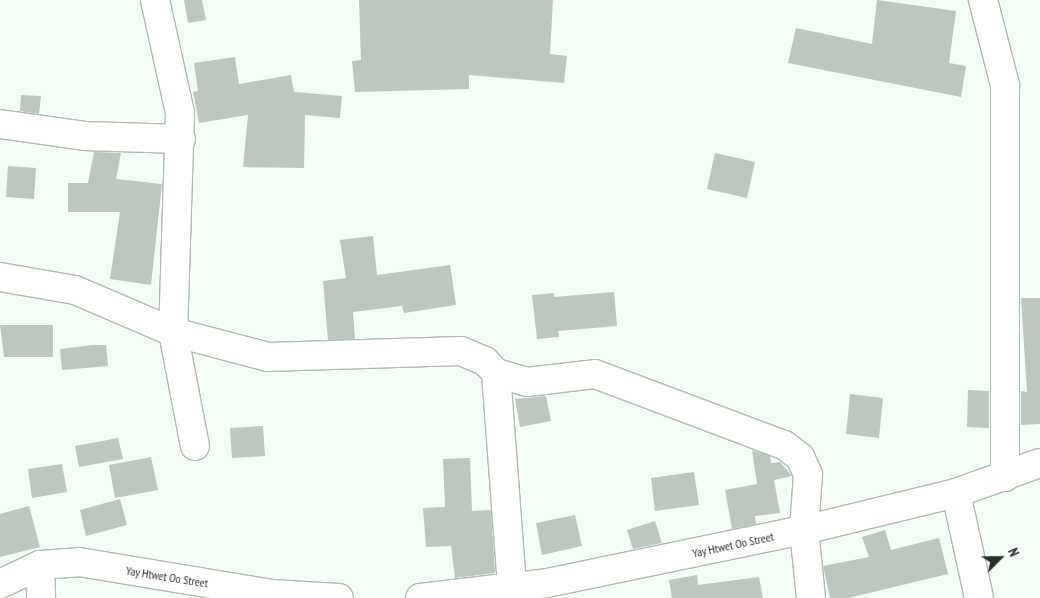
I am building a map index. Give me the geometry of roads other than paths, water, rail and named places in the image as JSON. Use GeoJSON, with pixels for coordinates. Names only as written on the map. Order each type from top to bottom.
{"type":"FeatureCollection","features":[{"type":"Feature","properties":{"kind":"street"},"geometry":{"type":"LineString","coordinates":[[155,0],[178,103],[181,139],[174,332],[195,446]]}},
{"type":"Feature","properties":{"kind":"street"},"geometry":{"type":"LineString","coordinates":[[983,0],[1005,85],[1006,477]]}},
{"type":"Feature","properties":{"kind":"street"},"geometry":{"type":"LineString","coordinates":[[0,124],[84,136],[181,139]]}},
{"type":"Feature","properties":{"kind":"street"},"geometry":{"type":"LineString","coordinates":[[0,277],[75,290],[174,332],[268,357],[461,351],[484,361],[496,374],[527,382],[594,374],[784,445],[800,458],[808,474],[804,530],[811,598]]}},
{"type":"Feature","properties":{"kind":"street"},"geometry":{"type":"LineString","coordinates":[[496,374],[512,587]]}},
{"type":"Feature","properties":{"kind":"street","name":"Yay Htwet Oo Street"},"geometry":{"type":"LineString","coordinates":[[420,598],[512,587],[552,590],[956,493],[1006,477],[1040,463]]}},
{"type":"Feature","properties":{"kind":"street"},"geometry":{"type":"LineString","coordinates":[[956,493],[979,598]]}},
{"type":"Feature","properties":{"kind":"street","name":"Yay Htwet Oo Street"},"geometry":{"type":"LineString","coordinates":[[0,584],[40,565],[79,562],[272,596],[339,598]]}},
{"type":"Feature","properties":{"kind":"street"},"geometry":{"type":"LineString","coordinates":[[40,565],[42,598]]}}]}
